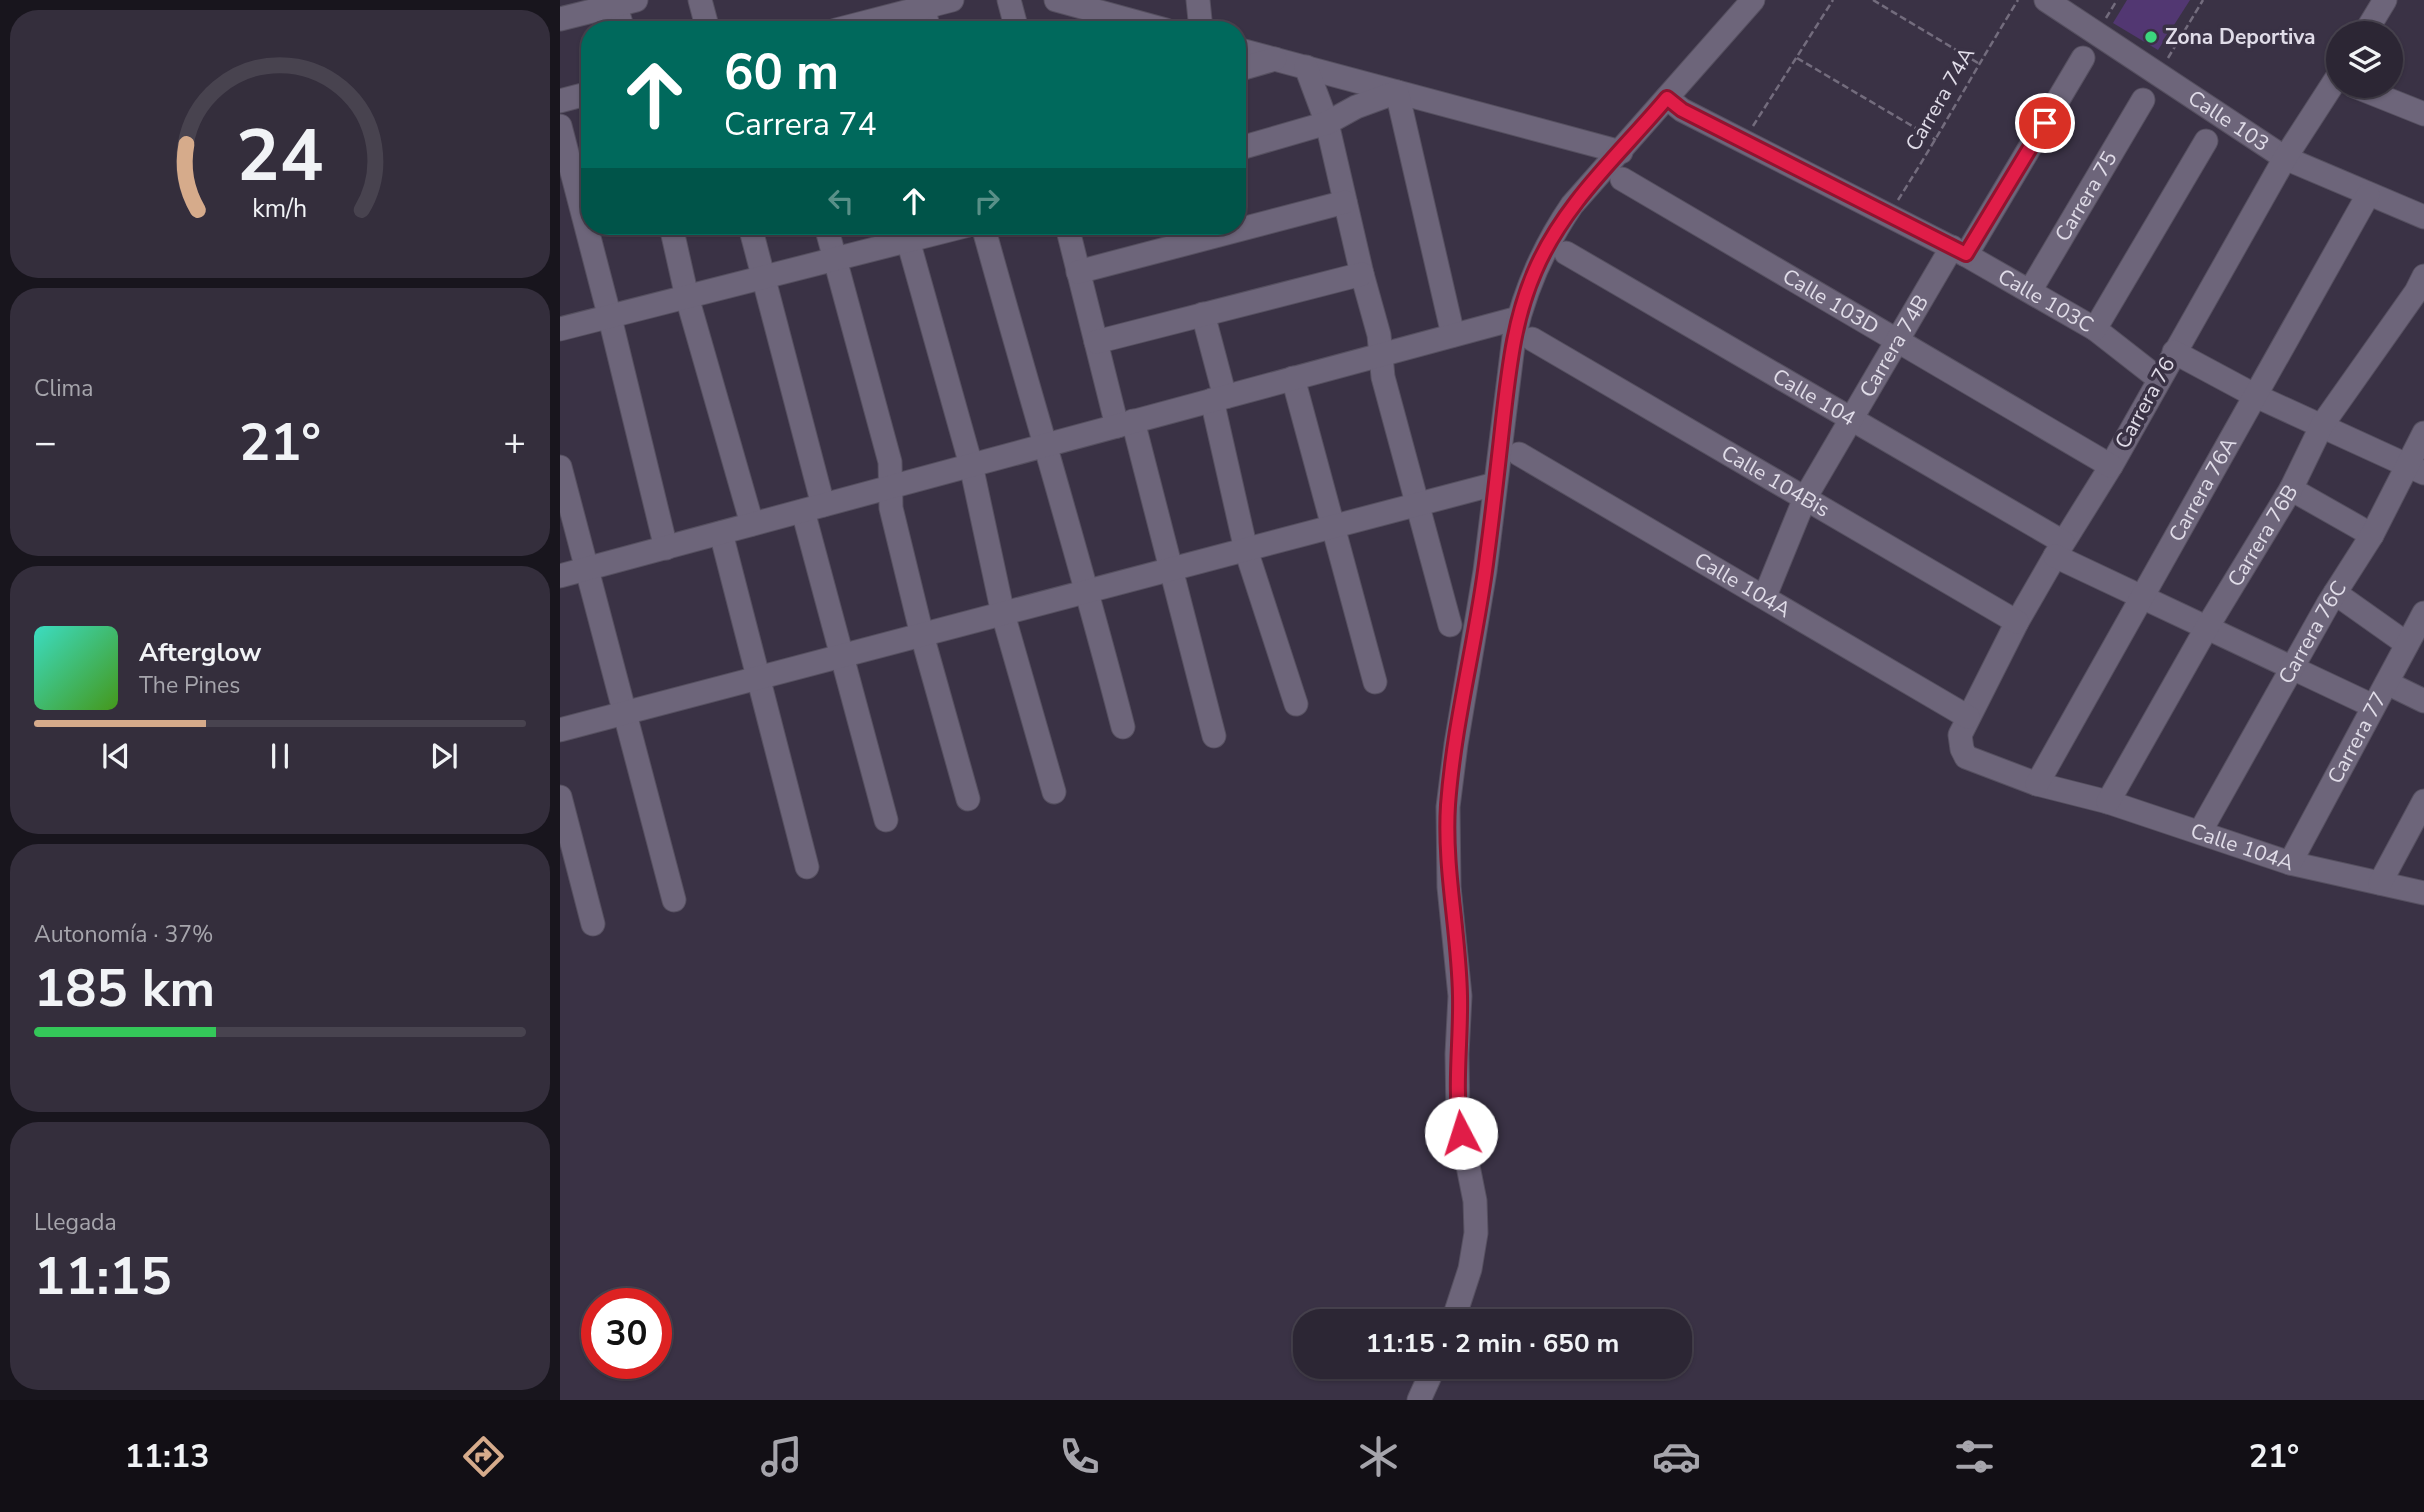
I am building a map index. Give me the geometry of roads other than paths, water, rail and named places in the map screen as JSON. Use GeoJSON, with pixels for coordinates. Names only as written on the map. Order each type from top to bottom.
{"type":"FeatureCollection","features":[{"type":"Feature","properties":{"kind":"street"},"geometry":{"type":"LineString","coordinates":[[700,0],[706,21]]}},
{"type":"Feature","properties":{"kind":"street"},"geometry":{"type":"LineString","coordinates":[[858,21],[876,9],[926,19],[952,0]]}},
{"type":"Feature","properties":{"kind":"street"},"geometry":{"type":"LineString","coordinates":[[1009,0],[1015,21]]}},
{"type":"Feature","properties":{"kind":"street"},"geometry":{"type":"LineString","coordinates":[[1056,0],[1118,9],[1145,21]]}},
{"type":"Feature","properties":{"kind":"street"},"geometry":{"type":"LineString","coordinates":[[1198,0],[1200,21]]}},
{"type":"Feature","properties":{"kind":"street"},"geometry":{"type":"LineString","coordinates":[[1457,1309],[1470,1269],[1476,1233],[1475,1201],[1458,1116],[1460,996],[1450,887],[1448,807],[1485,570],[1511,348],[1518,318],[1537,265],[1563,218],[1588,185],[1621,152],[1753,0]]}},
{"type":"Feature","properties":{"kind":"street","name":"Calle 103"},"geometry":{"type":"LineString","coordinates":[[2046,0],[2285,158],[2368,195],[2424,216]]}},
{"type":"Feature","properties":{"kind":"street"},"geometry":{"type":"LineString","coordinates":[[2372,21],[2385,0]]}},
{"type":"Feature","properties":{"kind":"street"},"geometry":{"type":"LineString","coordinates":[[560,19],[622,2],[623,21]]}},
{"type":"Feature","properties":{"kind":"street"},"geometry":{"type":"LineString","coordinates":[[1246,51],[1621,152]]}},
{"type":"Feature","properties":{"kind":"street","name":"Carrera 74B"},"geometry":{"type":"LineString","coordinates":[[1765,596],[1805,498],[1850,418],[2083,58]]}},
{"type":"Feature","properties":{"kind":"street"},"geometry":{"type":"LineString","coordinates":[[1246,67],[1275,59]]}},
{"type":"Feature","properties":{"kind":"street"},"geometry":{"type":"LineString","coordinates":[[1306,67],[1327,123],[1379,335],[1383,377],[1450,625]]}},
{"type":"Feature","properties":{"kind":"street"},"geometry":{"type":"LineString","coordinates":[[1246,146],[1327,123],[1356,107],[1398,92]]}},
{"type":"Feature","properties":{"kind":"street"},"geometry":{"type":"LineString","coordinates":[[1398,92],[1453,335]]}},
{"type":"Feature","properties":{"kind":"street"},"geometry":{"type":"LineString","coordinates":[[560,101],[581,95]]}},
{"type":"Feature","properties":{"kind":"street","name":"Calle 103C"},"geometry":{"type":"LineString","coordinates":[[1667,98],[1682,110],[1889,214],[2030,291],[2095,329],[2159,379]]}},
{"type":"Feature","properties":{"kind":"street","name":"Carrera 76"},"geometry":{"type":"LineString","coordinates":[[1964,726],[2017,622],[2110,466],[2285,158],[2329,98]]}},
{"type":"Feature","properties":{"kind":"street"},"geometry":{"type":"LineString","coordinates":[[2385,98],[2424,114]]}},
{"type":"Feature","properties":{"kind":"street","name":"Carrera 75"},"geometry":{"type":"LineString","coordinates":[[2030,291],[2143,100]]}},
{"type":"Feature","properties":{"kind":"street"},"geometry":{"type":"LineString","coordinates":[[560,126],[581,207]]}},
{"type":"Feature","properties":{"kind":"street"},"geometry":{"type":"LineString","coordinates":[[2095,329],[2206,141]]}},
{"type":"Feature","properties":{"kind":"street","name":"Calle 103D"},"geometry":{"type":"LineString","coordinates":[[1622,179],[2110,466]]}},
{"type":"Feature","properties":{"kind":"street","name":"Carrera 76A"},"geometry":{"type":"LineString","coordinates":[[2037,784],[2368,195]]}},
{"type":"Feature","properties":{"kind":"street"},"geometry":{"type":"LineString","coordinates":[[1246,228],[1345,202]]}},
{"type":"Feature","properties":{"kind":"street"},"geometry":{"type":"LineString","coordinates":[[588,235],[666,548]]}},
{"type":"Feature","properties":{"kind":"street"},"geometry":{"type":"LineString","coordinates":[[673,235],[687,297],[752,524]]}},
{"type":"Feature","properties":{"kind":"street"},"geometry":{"type":"LineString","coordinates":[[752,235],[764,277],[842,656],[886,820]]}},
{"type":"Feature","properties":{"kind":"street"},"geometry":{"type":"LineString","coordinates":[[828,235],[890,462],[891,508],[922,635],[968,799]]}},
{"type":"Feature","properties":{"kind":"street"},"geometry":{"type":"LineString","coordinates":[[560,329],[834,259],[900,235]]}},
{"type":"Feature","properties":{"kind":"street"},"geometry":{"type":"LineString","coordinates":[[907,235],[971,465],[1003,614],[1054,792]]}},
{"type":"Feature","properties":{"kind":"street"},"geometry":{"type":"LineString","coordinates":[[985,235],[1088,591],[1123,727]]}},
{"type":"Feature","properties":{"kind":"street"},"geometry":{"type":"LineString","coordinates":[[1069,235],[1096,342],[1171,569],[1214,736]]}},
{"type":"Feature","properties":{"kind":"street"},"geometry":{"type":"LineString","coordinates":[[1078,272],[1219,235]]}},
{"type":"Feature","properties":{"kind":"street","name":"Calle 104"},"geometry":{"type":"LineString","coordinates":[[1566,253],[1850,418],[2141,597],[2373,706]]}},
{"type":"Feature","properties":{"kind":"street"},"geometry":{"type":"LineString","coordinates":[[1096,342],[1362,274]]}},
{"type":"Feature","properties":{"kind":"street","name":"Carrera 76B"},"geometry":{"type":"LineString","coordinates":[[2108,802],[2206,629],[2291,489],[2322,425],[2421,288]]}},
{"type":"Feature","properties":{"kind":"street"},"geometry":{"type":"LineString","coordinates":[[1203,314],[1246,550],[1296,704]]}},
{"type":"Feature","properties":{"kind":"street"},"geometry":{"type":"LineString","coordinates":[[560,576],[1518,318]]}},
{"type":"Feature","properties":{"kind":"street","name":"Calle 104Bis"},"geometry":{"type":"LineString","coordinates":[[1532,339],[2017,622]]}},
{"type":"Feature","properties":{"kind":"street"},"geometry":{"type":"LineString","coordinates":[[2174,352],[2256,396],[2415,468]]}},
{"type":"Feature","properties":{"kind":"street"},"geometry":{"type":"LineString","coordinates":[[1293,378],[1375,682]]}},
{"type":"Feature","properties":{"kind":"street","name":"Carrera 76C"},"geometry":{"type":"LineString","coordinates":[[2200,832],[2335,593],[2415,468],[2424,433]]}},
{"type":"Feature","properties":{"kind":"street","name":"Calle 104A"},"geometry":{"type":"LineString","coordinates":[[1518,454],[1765,596],[1964,726],[1962,749],[1966,757],[2037,784],[2108,802],[2290,863],[2424,893]]}},
{"type":"Feature","properties":{"kind":"street"},"geometry":{"type":"LineString","coordinates":[[560,467],[674,900]]}},
{"type":"Feature","properties":{"kind":"street"},"geometry":{"type":"LineString","coordinates":[[560,730],[1495,484]]}},
{"type":"Feature","properties":{"kind":"street"},"geometry":{"type":"LineString","coordinates":[[2291,489],[2372,535]]}},
{"type":"Feature","properties":{"kind":"street"},"geometry":{"type":"LineString","coordinates":[[722,533],[807,867]]}},
{"type":"Feature","properties":{"kind":"street"},"geometry":{"type":"LineString","coordinates":[[2335,593],[2407,644]]}},
{"type":"Feature","properties":{"kind":"street","name":"Carrera 77"},"geometry":{"type":"LineString","coordinates":[[2290,863],[2424,613]]}},
{"type":"Feature","properties":{"kind":"street"},"geometry":{"type":"LineString","coordinates":[[2387,683],[2424,701]]}},
{"type":"Feature","properties":{"kind":"street"},"geometry":{"type":"LineString","coordinates":[[560,797],[593,924]]}},
{"type":"Feature","properties":{"kind":"street"},"geometry":{"type":"LineString","coordinates":[[2380,883],[2424,801]]}},
{"type":"Feature","properties":{"kind":"street"},"geometry":{"type":"LineString","coordinates":[[1419,1400],[1429,1379]]}},
{"type":"Feature","properties":{"kind":"place","name":"Zona Deportiva"},"geometry":{"type":"Point","coordinates":[2151,37]}}]}
